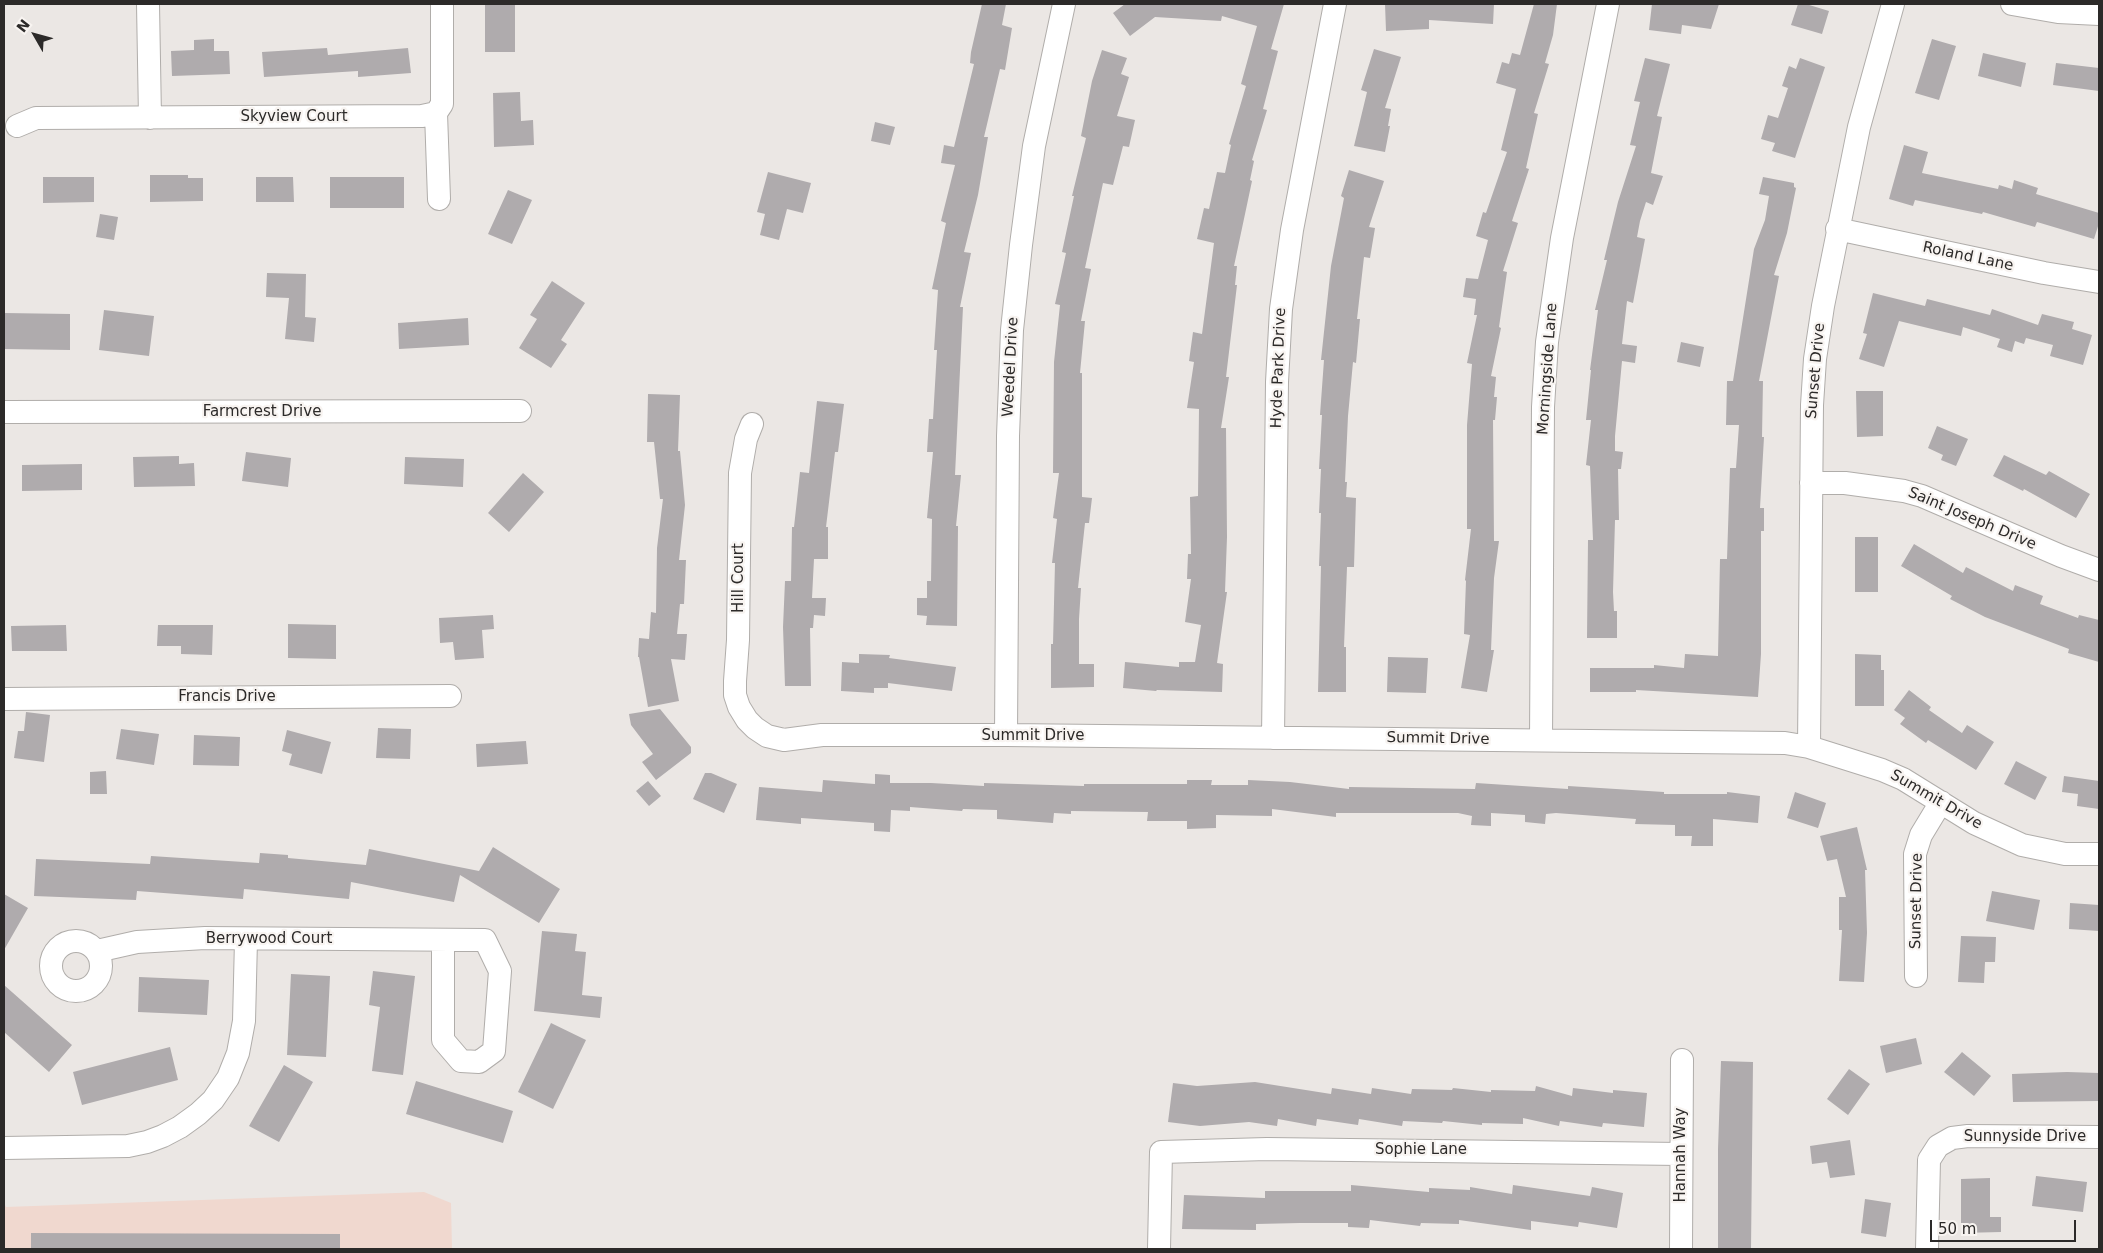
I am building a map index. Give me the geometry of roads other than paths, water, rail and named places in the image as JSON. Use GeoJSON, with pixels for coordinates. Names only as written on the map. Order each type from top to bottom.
{"type":"FeatureCollection","features":[{"type":"Feature","properties":{"kind":"street"},"geometry":{"type":"LineString","coordinates":[[148,4],[150,118]]}},
{"type":"Feature","properties":{"kind":"street"},"geometry":{"type":"LineString","coordinates":[[439,199],[436,113],[442,104],[442,4]]}},
{"type":"Feature","properties":{"kind":"street","name":"Weedel Drive"},"geometry":{"type":"LineString","coordinates":[[1006,735],[1008,436],[1012,330],[1034,146],[1064,4]]}},
{"type":"Feature","properties":{"kind":"street","name":"Hyde Park Drive"},"geometry":{"type":"LineString","coordinates":[[1273,738],[1277,382],[1281,309],[1292,230],[1335,4]]}},
{"type":"Feature","properties":{"kind":"street","name":"Morningside Lane"},"geometry":{"type":"LineString","coordinates":[[1541,740],[1543,415],[1547,342],[1562,238],[1608,4]]}},
{"type":"Feature","properties":{"kind":"street","name":"Sunset Drive"},"geometry":{"type":"LineString","coordinates":[[1809,747],[1812,405],[1815,359],[1837,229],[1865,101],[1893,4]]}},
{"type":"Feature","properties":{"kind":"street"},"geometry":{"type":"LineString","coordinates":[[2012,4],[2058,12],[2099,14]]}},
{"type":"Feature","properties":{"kind":"street","name":"Skyview Court"},"geometry":{"type":"LineString","coordinates":[[17,126],[36,118],[422,116],[436,113]]}},
{"type":"Feature","properties":{"kind":"street","name":"Roland Lane"},"geometry":{"type":"LineString","coordinates":[[1837,229],[2044,273],[2099,282]]}},
{"type":"Feature","properties":{"kind":"street","name":"Farmcrest Drive"},"geometry":{"type":"LineString","coordinates":[[4,412],[520,411]]}},
{"type":"Feature","properties":{"kind":"street","name":"Hill Court"},"geometry":{"type":"LineString","coordinates":[[752,424],[746,439],[740,473],[738,640],[735,681],[739,707],[747,720],[755,728]]}},
{"type":"Feature","properties":{"kind":"street","name":"Saint Joseph Drive"},"geometry":{"type":"LineString","coordinates":[[1811,483],[1845,483],[1904,491],[1922,496],[2061,556],[2099,570]]}},
{"type":"Feature","properties":{"kind":"street","name":"Francis Drive"},"geometry":{"type":"LineString","coordinates":[[4,699],[450,696]]}},
{"type":"Feature","properties":{"kind":"street","name":"Summit Drive"},"geometry":{"type":"LineString","coordinates":[[755,728],[767,736],[784,740],[822,735],[1006,735],[1772,743],[1809,747],[1882,770],[1903,779],[1990,831],[2022,845],[2065,854],[2099,854]]}},
{"type":"Feature","properties":{"kind":"street","name":"Sunset Drive"},"geometry":{"type":"LineString","coordinates":[[1916,976],[1915,854],[1921,835],[1941,802]]}},
{"type":"Feature","properties":{"kind":"street","name":"Berrywood Court"},"geometry":{"type":"LineString","coordinates":[[97,952],[137,942],[205,938],[246,940],[443,940],[485,940],[500,970],[494,1051],[479,1062],[460,1061],[443,1040],[443,940]]}},
{"type":"Feature","properties":{"kind":"street"},"geometry":{"type":"LineString","coordinates":[[4,1148],[128,1146],[163,1136],[198,1114],[213,1100],[228,1078],[238,1053],[244,1021],[246,940]]}},
{"type":"Feature","properties":{"kind":"street","name":"Hannah Way"},"geometry":{"type":"LineString","coordinates":[[1681,1249],[1680,1154],[1682,1060]]}},
{"type":"Feature","properties":{"kind":"street","name":"Sunnyside Drive"},"geometry":{"type":"LineString","coordinates":[[1927,1249],[1929,1160],[1938,1146],[1952,1138],[1968,1136],[2099,1137]]}},
{"type":"Feature","properties":{"kind":"street","name":"Sophie Lane"},"geometry":{"type":"LineString","coordinates":[[1159,1249],[1161,1152],[1267,1149],[1680,1154]]}}]}
